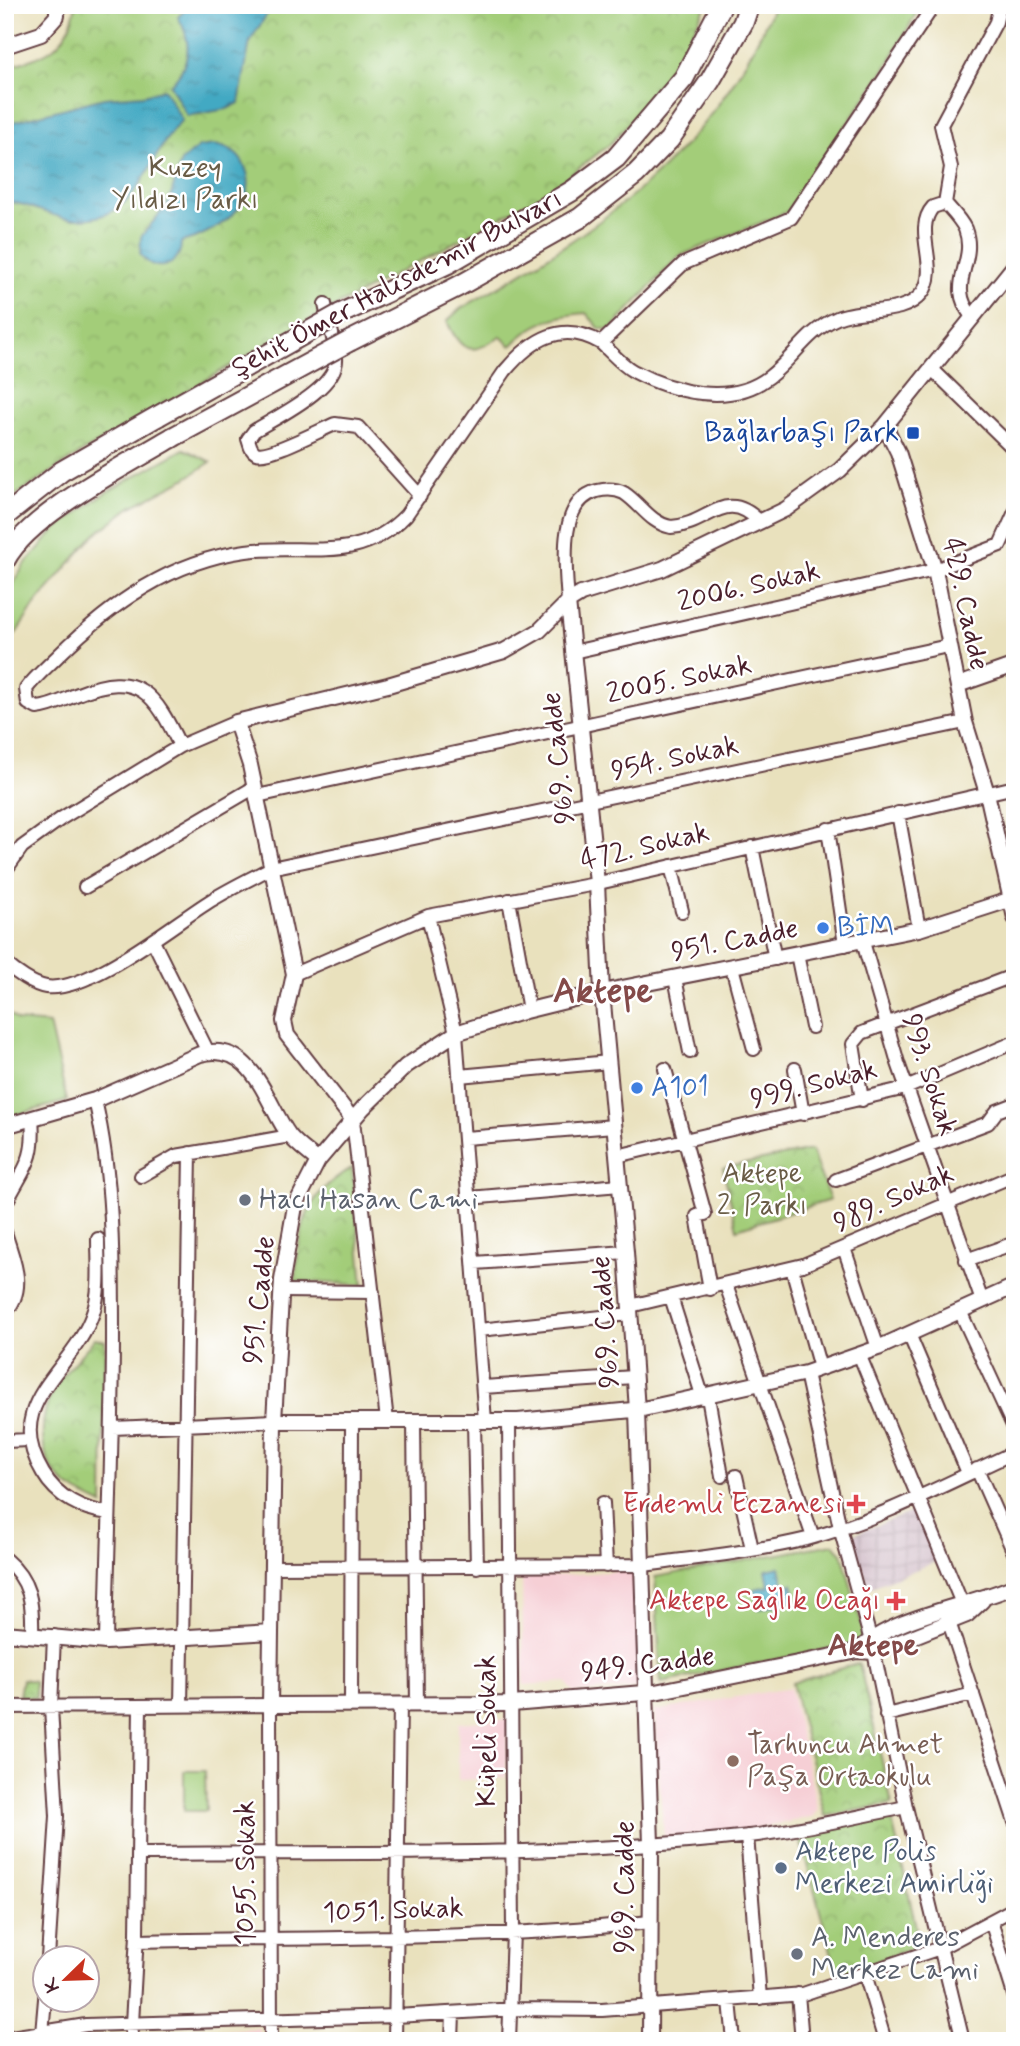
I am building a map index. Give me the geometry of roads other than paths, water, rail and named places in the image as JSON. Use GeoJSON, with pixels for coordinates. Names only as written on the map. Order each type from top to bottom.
{"type":"FeatureCollection","features":[{"type":"Feature","properties":{"kind":"highway","name":"Şehit Ömer Halisdemir Bulvarı"},"geometry":{"type":"LineString","coordinates":[[5,516],[62,471],[158,416],[332,309],[447,264],[572,191],[616,158],[684,78],[722,5]]}},
{"type":"Feature","properties":{"kind":"highway","name":"Şehit Ömer Halisdemir Bulvarı"},"geometry":{"type":"LineString","coordinates":[[8,555],[38,523],[173,437],[350,341],[459,286],[580,218],[636,174],[669,140],[709,81],[743,23],[749,5]]}},
{"type":"Feature","properties":{"kind":"street"},"geometry":{"type":"LineString","coordinates":[[5,46],[41,34],[57,16],[57,5]]}},
{"type":"Feature","properties":{"kind":"street"},"geometry":{"type":"LineString","coordinates":[[601,343],[682,264],[792,218],[934,5]]}},
{"type":"Feature","properties":{"kind":"street"},"geometry":{"type":"LineString","coordinates":[[973,318],[962,302],[959,286],[968,246],[966,231],[945,203],[951,167],[941,125],[996,22],[1000,5]]}},
{"type":"Feature","properties":{"kind":"street"},"geometry":{"type":"LineString","coordinates":[[180,746],[156,701],[133,686],[101,685],[37,708],[28,703],[26,689],[108,609],[151,583],[194,564],[242,552],[270,549],[333,551],[359,546],[396,525],[420,496],[505,372],[523,353],[558,332],[570,331],[601,343],[632,370],[697,394],[725,394],[749,388],[771,376],[811,334],[831,321],[862,311],[904,306],[917,298],[929,276],[926,217],[933,207],[945,203]]}},
{"type":"Feature","properties":{"kind":"street"},"geometry":{"type":"LineString","coordinates":[[5,872],[22,847],[62,818],[180,746],[236,722],[388,685],[504,651],[539,631],[581,593],[627,582],[681,561],[760,522],[821,485],[885,426],[1013,270]]}},
{"type":"Feature","properties":{"kind":"street"},"geometry":{"type":"LineString","coordinates":[[332,309],[337,360],[331,376],[312,396],[254,431],[248,439],[250,448],[256,453],[268,454],[335,424],[346,423],[358,427],[420,496]]}},
{"type":"Feature","properties":{"kind":"street"},"geometry":{"type":"LineString","coordinates":[[933,370],[1015,450]]}},
{"type":"Feature","properties":{"kind":"street","name":"429. Cadde"},"geometry":{"type":"LineString","coordinates":[[885,426],[898,452],[935,570],[965,722],[988,793],[1015,918]]}},
{"type":"Feature","properties":{"kind":"street"},"geometry":{"type":"LineString","coordinates":[[568,602],[569,521],[578,503],[589,494],[604,490],[617,491],[658,523],[671,527],[735,505],[748,510],[760,522]]}},
{"type":"Feature","properties":{"kind":"street","name":"2006. Sokak"},"geometry":{"type":"LineString","coordinates":[[573,652],[935,570],[1000,545],[1015,512]]}},
{"type":"Feature","properties":{"kind":"street","name":"969. Cadde"},"geometry":{"type":"LineString","coordinates":[[568,602],[597,883],[602,992],[626,1252],[637,1410],[651,1844],[650,2041]]}},
{"type":"Feature","properties":{"kind":"street","name":"2005. Sokak"},"geometry":{"type":"LineString","coordinates":[[85,887],[256,792],[580,727],[948,646]]}},
{"type":"Feature","properties":{"kind":"street"},"geometry":{"type":"LineString","coordinates":[[958,685],[1015,664]]}},
{"type":"Feature","properties":{"kind":"street"},"geometry":{"type":"LineString","coordinates":[[236,722],[256,792],[294,974],[284,1021],[287,1035],[353,1120],[387,1421]]}},
{"type":"Feature","properties":{"kind":"street","name":"954. Sokak"},"geometry":{"type":"LineString","coordinates":[[5,963],[45,987],[63,986],[99,971],[153,941],[210,901],[271,868],[965,722]]}},
{"type":"Feature","properties":{"kind":"street","name":"472. Sokak"},"geometry":{"type":"LineString","coordinates":[[294,974],[428,916],[597,883],[1015,787]]}},
{"type":"Feature","properties":{"kind":"street"},"geometry":{"type":"LineString","coordinates":[[898,813],[919,929]]}},
{"type":"Feature","properties":{"kind":"street"},"geometry":{"type":"LineString","coordinates":[[828,829],[845,945]]}},
{"type":"Feature","properties":{"kind":"street"},"geometry":{"type":"LineString","coordinates":[[752,847],[775,959]]}},
{"type":"Feature","properties":{"kind":"street"},"geometry":{"type":"LineString","coordinates":[[671,866],[682,911]]}},
{"type":"Feature","properties":{"kind":"street","name":"951. Cadde"},"geometry":{"type":"LineString","coordinates":[[270,1705],[274,1421],[282,1291],[295,1206],[318,1161],[353,1120],[406,1066],[456,1033],[529,1010],[602,992],[919,929],[1012,899]]}},
{"type":"Feature","properties":{"kind":"street"},"geometry":{"type":"LineString","coordinates":[[509,900],[529,1010]]}},
{"type":"Feature","properties":{"kind":"street"},"geometry":{"type":"LineString","coordinates":[[428,916],[456,1033],[475,1263],[483,1387],[477,1567]]}},
{"type":"Feature","properties":{"kind":"street"},"geometry":{"type":"LineString","coordinates":[[153,941],[208,1052]]}},
{"type":"Feature","properties":{"kind":"street","name":"993. Sokak"},"geometry":{"type":"LineString","coordinates":[[863,942],[906,1088],[982,1301]]}},
{"type":"Feature","properties":{"kind":"street"},"geometry":{"type":"LineString","coordinates":[[797,954],[812,1027]]}},
{"type":"Feature","properties":{"kind":"street"},"geometry":{"type":"LineString","coordinates":[[732,967],[754,1049]]}},
{"type":"Feature","properties":{"kind":"street"},"geometry":{"type":"LineString","coordinates":[[862,1100],[853,1044],[862,1033],[1015,975]]}},
{"type":"Feature","properties":{"kind":"street"},"geometry":{"type":"LineString","coordinates":[[675,978],[690,1052]]}},
{"type":"Feature","properties":{"kind":"street","name":"999. Sokak"},"geometry":{"type":"LineString","coordinates":[[617,1156],[906,1088],[1015,1042]]}},
{"type":"Feature","properties":{"kind":"street"},"geometry":{"type":"LineString","coordinates":[[5,1126],[96,1100],[208,1052],[228,1056],[253,1072],[290,1136],[318,1161]]}},
{"type":"Feature","properties":{"kind":"street"},"geometry":{"type":"LineString","coordinates":[[459,1076],[608,1062]]}},
{"type":"Feature","properties":{"kind":"street"},"geometry":{"type":"LineString","coordinates":[[666,1069],[705,1214],[697,1216],[710,1289]]}},
{"type":"Feature","properties":{"kind":"street"},"geometry":{"type":"LineString","coordinates":[[795,1069],[803,1114]]}},
{"type":"Feature","properties":{"kind":"street"},"geometry":{"type":"LineString","coordinates":[[96,1100],[106,1154],[112,1212],[113,1428],[106,1642]]}},
{"type":"Feature","properties":{"kind":"street"},"geometry":{"type":"LineString","coordinates":[[836,1180],[988,1123],[997,1111],[1015,1104]]}},
{"type":"Feature","properties":{"kind":"street"},"geometry":{"type":"LineString","coordinates":[[5,1205],[29,1163],[34,1142],[32,1118]]}},
{"type":"Feature","properties":{"kind":"street"},"geometry":{"type":"LineString","coordinates":[[465,1138],[614,1126]]}},
{"type":"Feature","properties":{"kind":"street"},"geometry":{"type":"LineString","coordinates":[[141,1175],[166,1159],[290,1136]]}},
{"type":"Feature","properties":{"kind":"street"},"geometry":{"type":"LineString","coordinates":[[181,1706],[190,1153]]}},
{"type":"Feature","properties":{"kind":"street","name":"989. Sokak"},"geometry":{"type":"LineString","coordinates":[[479,1330],[630,1310],[671,1297],[792,1268],[1015,1175]]}},
{"type":"Feature","properties":{"kind":"street"},"geometry":{"type":"LineString","coordinates":[[469,1198],[620,1185]]}},
{"type":"Feature","properties":{"kind":"street"},"geometry":{"type":"LineString","coordinates":[[5,1232],[19,1277],[19,1288],[16,1298],[5,1313]]}},
{"type":"Feature","properties":{"kind":"street"},"geometry":{"type":"LineString","coordinates":[[98,1238],[97,1299],[93,1313],[82,1336],[37,1398],[31,1413],[29,1440],[37,1464],[56,1489],[81,1507],[109,1513]]}},
{"type":"Feature","properties":{"kind":"street"},"geometry":{"type":"LineString","coordinates":[[966,1260],[1015,1243]]}},
{"type":"Feature","properties":{"kind":"street"},"geometry":{"type":"LineString","coordinates":[[844,1248],[878,1348]]}},
{"type":"Feature","properties":{"kind":"street"},"geometry":{"type":"LineString","coordinates":[[475,1263],[626,1252]]}},
{"type":"Feature","properties":{"kind":"street"},"geometry":{"type":"LineString","coordinates":[[792,1268],[820,1368]]}},
{"type":"Feature","properties":{"kind":"street"},"geometry":{"type":"LineString","coordinates":[[726,1285],[813,1537]]}},
{"type":"Feature","properties":{"kind":"street"},"geometry":{"type":"LineString","coordinates":[[113,1428],[274,1421],[509,1421],[637,1410],[806,1373],[878,1348],[1015,1287]]}},
{"type":"Feature","properties":{"kind":"street"},"geometry":{"type":"LineString","coordinates":[[282,1291],[373,1292]]}},
{"type":"Feature","properties":{"kind":"street"},"geometry":{"type":"LineString","coordinates":[[671,1297],[752,1549]]}},
{"type":"Feature","properties":{"kind":"street"},"geometry":{"type":"LineString","coordinates":[[960,1311],[1015,1430]]}},
{"type":"Feature","properties":{"kind":"street"},"geometry":{"type":"LineString","coordinates":[[909,1334],[1015,1555]]}},
{"type":"Feature","properties":{"kind":"street"},"geometry":{"type":"LineString","coordinates":[[859,1354],[919,1496],[970,1606]]}},
{"type":"Feature","properties":{"kind":"street"},"geometry":{"type":"LineString","coordinates":[[806,1373],[843,1527],[876,1643],[886,1715],[906,1808],[963,2041]]}},
{"type":"Feature","properties":{"kind":"street"},"geometry":{"type":"LineString","coordinates":[[483,1387],[634,1377]]}},
{"type":"Feature","properties":{"kind":"street"},"geometry":{"type":"LineString","coordinates":[[351,1704],[349,1567],[352,1421]]}},
{"type":"Feature","properties":{"kind":"street"},"geometry":{"type":"LineString","coordinates":[[414,1421],[417,1704]]}},
{"type":"Feature","properties":{"kind":"street","name":"Küpeli Sokak"},"geometry":{"type":"LineString","coordinates":[[509,1421],[513,1932],[509,2041]]}},
{"type":"Feature","properties":{"kind":"street"},"geometry":{"type":"LineString","coordinates":[[5,1441],[29,1440]]}},
{"type":"Feature","properties":{"kind":"street"},"geometry":{"type":"LineString","coordinates":[[272,1567],[643,1565],[752,1549],[813,1537],[843,1527],[1015,1452]]}},
{"type":"Feature","properties":{"kind":"street"},"geometry":{"type":"LineString","coordinates":[[603,1503],[606,1566]]}},
{"type":"Feature","properties":{"kind":"street"},"geometry":{"type":"LineString","coordinates":[[5,1559],[17,1570],[30,1592],[33,1634]]}},
{"type":"Feature","properties":{"kind":"street","name":"949. Cadde"},"geometry":{"type":"LineString","coordinates":[[270,1705],[512,1704],[647,1693],[751,1675],[858,1651],[1015,1586]]}},
{"type":"Feature","properties":{"kind":"street"},"geometry":{"type":"LineString","coordinates":[[947,1615],[1015,1822]]}},
{"type":"Feature","properties":{"kind":"street"},"geometry":{"type":"LineString","coordinates":[[5,1633],[106,1642],[271,1632]]}},
{"type":"Feature","properties":{"kind":"street"},"geometry":{"type":"LineString","coordinates":[[49,1944],[57,1816],[51,1707],[54,1636]]}},
{"type":"Feature","properties":{"kind":"street"},"geometry":{"type":"LineString","coordinates":[[886,1715],[973,1694]]}},
{"type":"Feature","properties":{"kind":"street"},"geometry":{"type":"LineString","coordinates":[[396,2041],[400,1704]]}},
{"type":"Feature","properties":{"kind":"street"},"geometry":{"type":"LineString","coordinates":[[5,1707],[270,1705]]}},
{"type":"Feature","properties":{"kind":"street","name":"1055. Sokak"},"geometry":{"type":"LineString","coordinates":[[270,1705],[271,2041]]}},
{"type":"Feature","properties":{"kind":"street"},"geometry":{"type":"LineString","coordinates":[[131,2041],[137,1941],[139,1706]]}},
{"type":"Feature","properties":{"kind":"street"},"geometry":{"type":"LineString","coordinates":[[138,1854],[398,1853],[651,1844],[747,1836],[906,1808]]}},
{"type":"Feature","properties":{"kind":"street"},"geometry":{"type":"LineString","coordinates":[[747,1836],[760,1998]]}},
{"type":"Feature","properties":{"kind":"street"},"geometry":{"type":"LineString","coordinates":[[5,2038],[86,2025],[131,2026],[270,2018],[396,2016],[509,2009],[601,2010],[798,1994],[940,1948],[1015,1908]]}},
{"type":"Feature","properties":{"kind":"street"},"geometry":{"type":"LineString","coordinates":[[991,1920],[1015,1998]]}},
{"type":"Feature","properties":{"kind":"street","name":"1051. Sokak"},"geometry":{"type":"LineString","coordinates":[[137,1941],[397,1938],[650,1922]]}},
{"type":"Feature","properties":{"kind":"street"},"geometry":{"type":"LineString","coordinates":[[865,1974],[885,2041]]}},
{"type":"Feature","properties":{"kind":"street"},"geometry":{"type":"LineString","coordinates":[[798,1994],[802,2041]]}},
{"type":"Feature","properties":{"kind":"street"},"geometry":{"type":"LineString","coordinates":[[730,2001],[734,2041]]}},
{"type":"Feature","properties":{"kind":"street"},"geometry":{"type":"LineString","coordinates":[[452,2041],[453,2013]]}},
{"type":"Feature","properties":{"kind":"street"},"geometry":{"type":"LineString","coordinates":[[41,2033],[43,2014]]}},
{"type":"Feature","properties":{"kind":"street"},"geometry":{"type":"LineString","coordinates":[[86,2025],[86,2041]]}},
{"type":"Feature","properties":{"kind":"water"},"geometry":{"type":"Polygon","coordinates":[[[190,5],[273,5],[250,41],[239,103],[227,109],[187,116],[170,85],[182,69],[187,53],[186,35],[178,17],[190,5]]]}},
{"type":"Feature","properties":{"kind":"water"},"geometry":{"type":"Polygon","coordinates":[[[164,89],[182,120],[169,135],[140,185],[114,210],[96,217],[73,219],[5,202],[5,124],[104,98],[144,95],[164,89]]]}},
{"type":"Feature","properties":{"kind":"water"},"geometry":{"type":"Polygon","coordinates":[[[214,145],[232,151],[244,165],[248,179],[247,192],[241,205],[220,225],[181,242],[177,258],[172,263],[166,266],[152,265],[140,253],[141,237],[169,202],[181,161],[199,147],[214,145]]]}},
{"type":"Feature","properties":{"kind":"water"},"geometry":{"type":"Polygon","coordinates":[[[780,1567],[784,1586],[792,1584],[796,1601],[758,1609],[754,1589],[769,1586],[766,1570],[780,1567]]]}},
{"type":"Feature","properties":{"kind":"place","name":"Bağlarbaşı Park"},"geometry":{"type":"Point","coordinates":[913,433]}},
{"type":"Feature","properties":{"kind":"place","name":"BİM"},"geometry":{"type":"Point","coordinates":[823,928]}},
{"type":"Feature","properties":{"kind":"place","name":"A101"},"geometry":{"type":"Point","coordinates":[637,1088]}},
{"type":"Feature","properties":{"kind":"place","name":"Hacı Hasan Cami"},"geometry":{"type":"Point","coordinates":[245,1200]}},
{"type":"Feature","properties":{"kind":"place","name":"Erdemli Eczanesi"},"geometry":{"type":"Point","coordinates":[856,1504]}},
{"type":"Feature","properties":{"kind":"place","name":"Aktepe Sağlık Ocağı"},"geometry":{"type":"Point","coordinates":[896,1601]}},
{"type":"Feature","properties":{"kind":"place","name":"Tarhuncu Ahmet Paşa Ortaokulu"},"geometry":{"type":"Point","coordinates":[733,1761]}},
{"type":"Feature","properties":{"kind":"place","name":"Aktepe Polis Merkezi Amirliği"},"geometry":{"type":"Point","coordinates":[781,1868]}},
{"type":"Feature","properties":{"kind":"place","name":"A. Menderes Merkez Cami"},"geometry":{"type":"Point","coordinates":[797,1954]}},
{"type":"Feature","properties":{"kind":"district","name":"Aktepe"},"geometry":{"type":"Point","coordinates":[603,992]}},
{"type":"Feature","properties":{"kind":"district","name":"Aktepe"},"geometry":{"type":"Point","coordinates":[873,1646]}},
{"type":"Feature","properties":{"kind":"park label","name":"Kuzey Yıldızı Parkı"},"geometry":{"type":"Point","coordinates":[185,184]}},
{"type":"Feature","properties":{"kind":"park label","name":"Aktepe 2. Parkı"},"geometry":{"type":"Point","coordinates":[762,1190]}}]}
